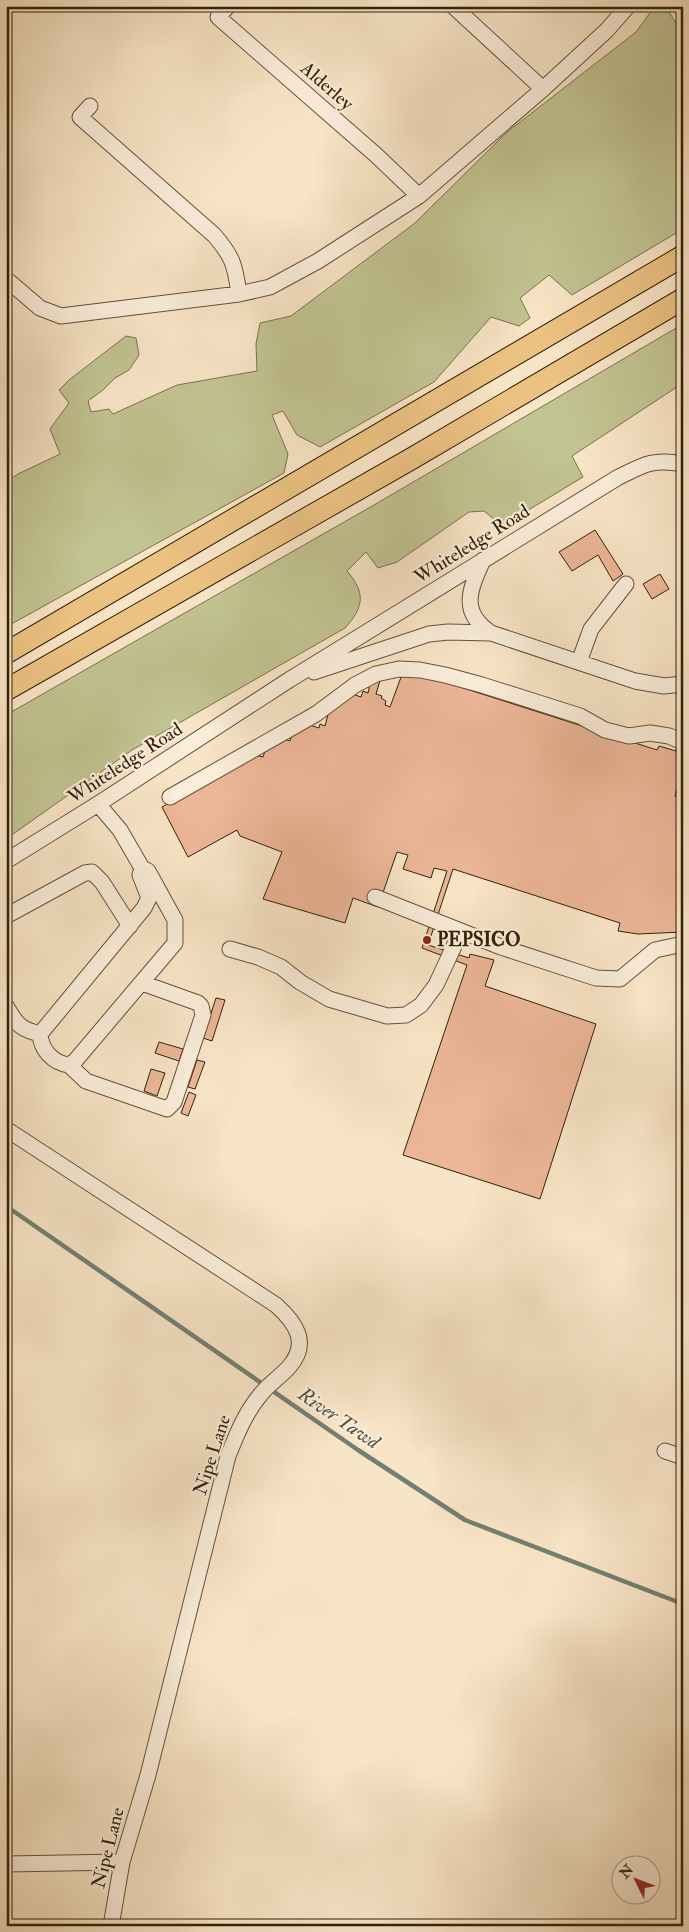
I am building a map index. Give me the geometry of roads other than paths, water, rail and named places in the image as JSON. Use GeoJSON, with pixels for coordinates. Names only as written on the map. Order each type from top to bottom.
{"type":"FeatureCollection","features":[{"type":"Feature","properties":{"kind":"highway"},"geometry":{"type":"LineString","coordinates":[[6,653],[683,256]]}},
{"type":"Feature","properties":{"kind":"highway"},"geometry":{"type":"LineString","coordinates":[[6,690],[403,464],[683,299]]}},
{"type":"Feature","properties":{"kind":"street","name":"Alderley"},"geometry":{"type":"LineString","coordinates":[[228,6],[218,17],[376,156],[418,196]]}},
{"type":"Feature","properties":{"kind":"street"},"geometry":{"type":"LineString","coordinates":[[452,6],[543,88]]}},
{"type":"Feature","properties":{"kind":"street"},"geometry":{"type":"LineString","coordinates":[[6,279],[40,308],[61,316],[239,294],[270,287],[318,261],[418,196],[543,88],[607,30],[628,6]]}},
{"type":"Feature","properties":{"kind":"street"},"geometry":{"type":"LineString","coordinates":[[90,106],[80,117],[214,235],[229,252],[239,294]]}},
{"type":"Feature","properties":{"kind":"street","name":"Whiteledge Road"},"geometry":{"type":"LineString","coordinates":[[6,861],[290,680],[617,478],[642,465],[664,460],[683,464]]}},
{"type":"Feature","properties":{"kind":"street"},"geometry":{"type":"LineString","coordinates":[[483,560],[471,586],[469,596],[470,605],[480,626],[491,633]]}},
{"type":"Feature","properties":{"kind":"street"},"geometry":{"type":"LineString","coordinates":[[579,662],[591,629],[626,584]]}},
{"type":"Feature","properties":{"kind":"street","name":"Whiteledge Road"},"geometry":{"type":"LineString","coordinates":[[290,680],[429,634],[448,632],[491,633],[650,685],[683,684]]}},
{"type":"Feature","properties":{"kind":"street"},"geometry":{"type":"LineString","coordinates":[[170,797],[316,714],[355,685],[376,674],[399,670],[420,670],[482,685],[580,716],[605,730],[629,736],[650,733],[669,736],[683,742]]}},
{"type":"Feature","properties":{"kind":"street"},"geometry":{"type":"LineString","coordinates":[[69,1065],[75,1061],[175,942],[175,920],[148,871],[142,868],[120,830],[98,804]]}},
{"type":"Feature","properties":{"kind":"street"},"geometry":{"type":"LineString","coordinates":[[142,868],[140,875],[149,898],[144,908],[40,1034],[42,1048],[56,1061],[69,1065],[86,1081],[167,1109],[174,1102],[203,1015],[201,1006],[198,1003],[142,983]]}},
{"type":"Feature","properties":{"kind":"street"},"geometry":{"type":"LineString","coordinates":[[6,916],[85,873],[92,872],[102,882],[130,926]]}},
{"type":"Feature","properties":{"kind":"street"},"geometry":{"type":"LineString","coordinates":[[375,897],[501,947],[596,978],[620,979],[655,950],[683,944]]}},
{"type":"Feature","properties":{"kind":"street"},"geometry":{"type":"LineString","coordinates":[[230,949],[281,966],[300,982],[329,999],[387,1016],[406,1015],[421,1005],[436,985],[461,931]]}},
{"type":"Feature","properties":{"kind":"street"},"geometry":{"type":"LineString","coordinates":[[6,1006],[18,1025],[25,1030],[40,1034]]}},
{"type":"Feature","properties":{"kind":"street","name":"Nipe Lane"},"geometry":{"type":"LineString","coordinates":[[6,1129],[276,1305],[289,1316],[298,1332],[301,1346],[289,1368],[261,1394],[245,1416],[228,1456],[148,1775],[122,1862],[111,1926]]}},
{"type":"Feature","properties":{"kind":"street"},"geometry":{"type":"LineString","coordinates":[[665,1451],[683,1457]]}},
{"type":"Feature","properties":{"kind":"street"},"geometry":{"type":"LineString","coordinates":[[6,1864],[122,1862]]}},
{"type":"Feature","properties":{"kind":"waterway","name":"River Tawd"},"geometry":{"type":"LineString","coordinates":[[6,1206],[358,1450],[465,1520],[683,1604]]}},
{"type":"Feature","properties":{"kind":"place","name":"PEPSICO"},"geometry":{"type":"Point","coordinates":[427,940]}}]}
